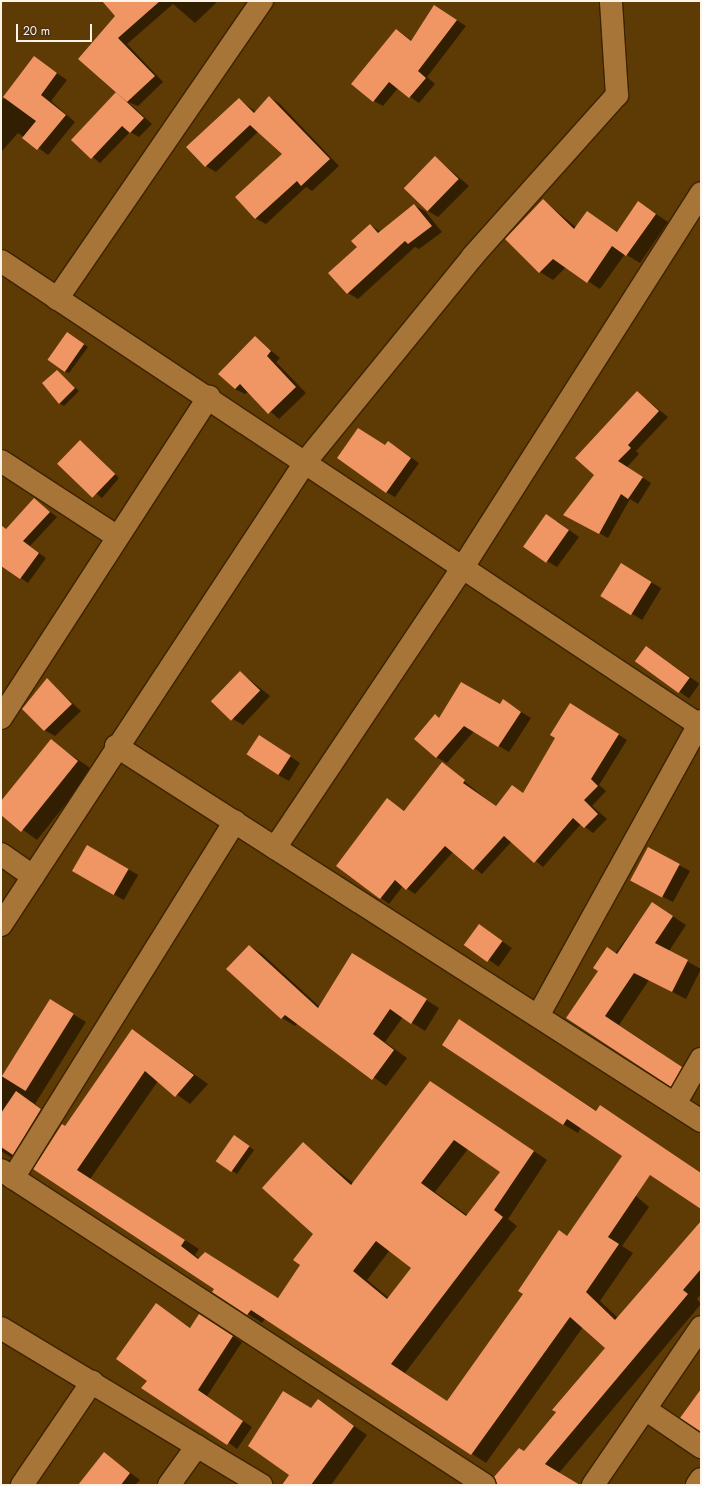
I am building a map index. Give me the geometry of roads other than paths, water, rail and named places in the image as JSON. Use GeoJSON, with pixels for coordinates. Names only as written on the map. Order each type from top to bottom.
{"type":"FeatureCollection","features":[{"type":"Feature","properties":{"kind":"street"},"geometry":{"type":"LineString","coordinates":[[57,299],[262,1]]}},
{"type":"Feature","properties":{"kind":"street"},"geometry":{"type":"LineString","coordinates":[[1,925],[116,746],[306,461],[472,256],[617,95],[611,1]]}},
{"type":"Feature","properties":{"kind":"street"},"geometry":{"type":"LineString","coordinates":[[275,848],[463,567],[701,193]]}},
{"type":"Feature","properties":{"kind":"street"},"geometry":{"type":"LineString","coordinates":[[1,261],[57,299],[209,396],[700,724],[538,1016]]}},
{"type":"Feature","properties":{"kind":"street"},"geometry":{"type":"LineString","coordinates":[[1,718],[116,536],[209,396]]}},
{"type":"Feature","properties":{"kind":"street"},"geometry":{"type":"LineString","coordinates":[[1,461],[116,536]]}},
{"type":"Feature","properties":{"kind":"street"},"geometry":{"type":"LineString","coordinates":[[116,746],[701,1121]]}},
{"type":"Feature","properties":{"kind":"street"},"geometry":{"type":"LineString","coordinates":[[235,822],[7,1174],[485,1485]]}},
{"type":"Feature","properties":{"kind":"street"},"geometry":{"type":"LineString","coordinates":[[1,854],[33,876]]}},
{"type":"Feature","properties":{"kind":"street"},"geometry":{"type":"LineString","coordinates":[[675,1104],[701,1059]]}},
{"type":"Feature","properties":{"kind":"street"},"geometry":{"type":"LineString","coordinates":[[593,1485],[701,1327]]}},
{"type":"Feature","properties":{"kind":"street"},"geometry":{"type":"LineString","coordinates":[[1,1328],[261,1485]]}},
{"type":"Feature","properties":{"kind":"street"},"geometry":{"type":"LineString","coordinates":[[22,1485],[92,1382]]}},
{"type":"Feature","properties":{"kind":"street"},"geometry":{"type":"LineString","coordinates":[[645,1409],[701,1447]]}},
{"type":"Feature","properties":{"kind":"street"},"geometry":{"type":"LineString","coordinates":[[169,1485],[197,1446]]}},
{"type":"Feature","properties":{"kind":"street"},"geometry":{"type":"LineString","coordinates":[[697,1485],[701,1479]]}}]}
